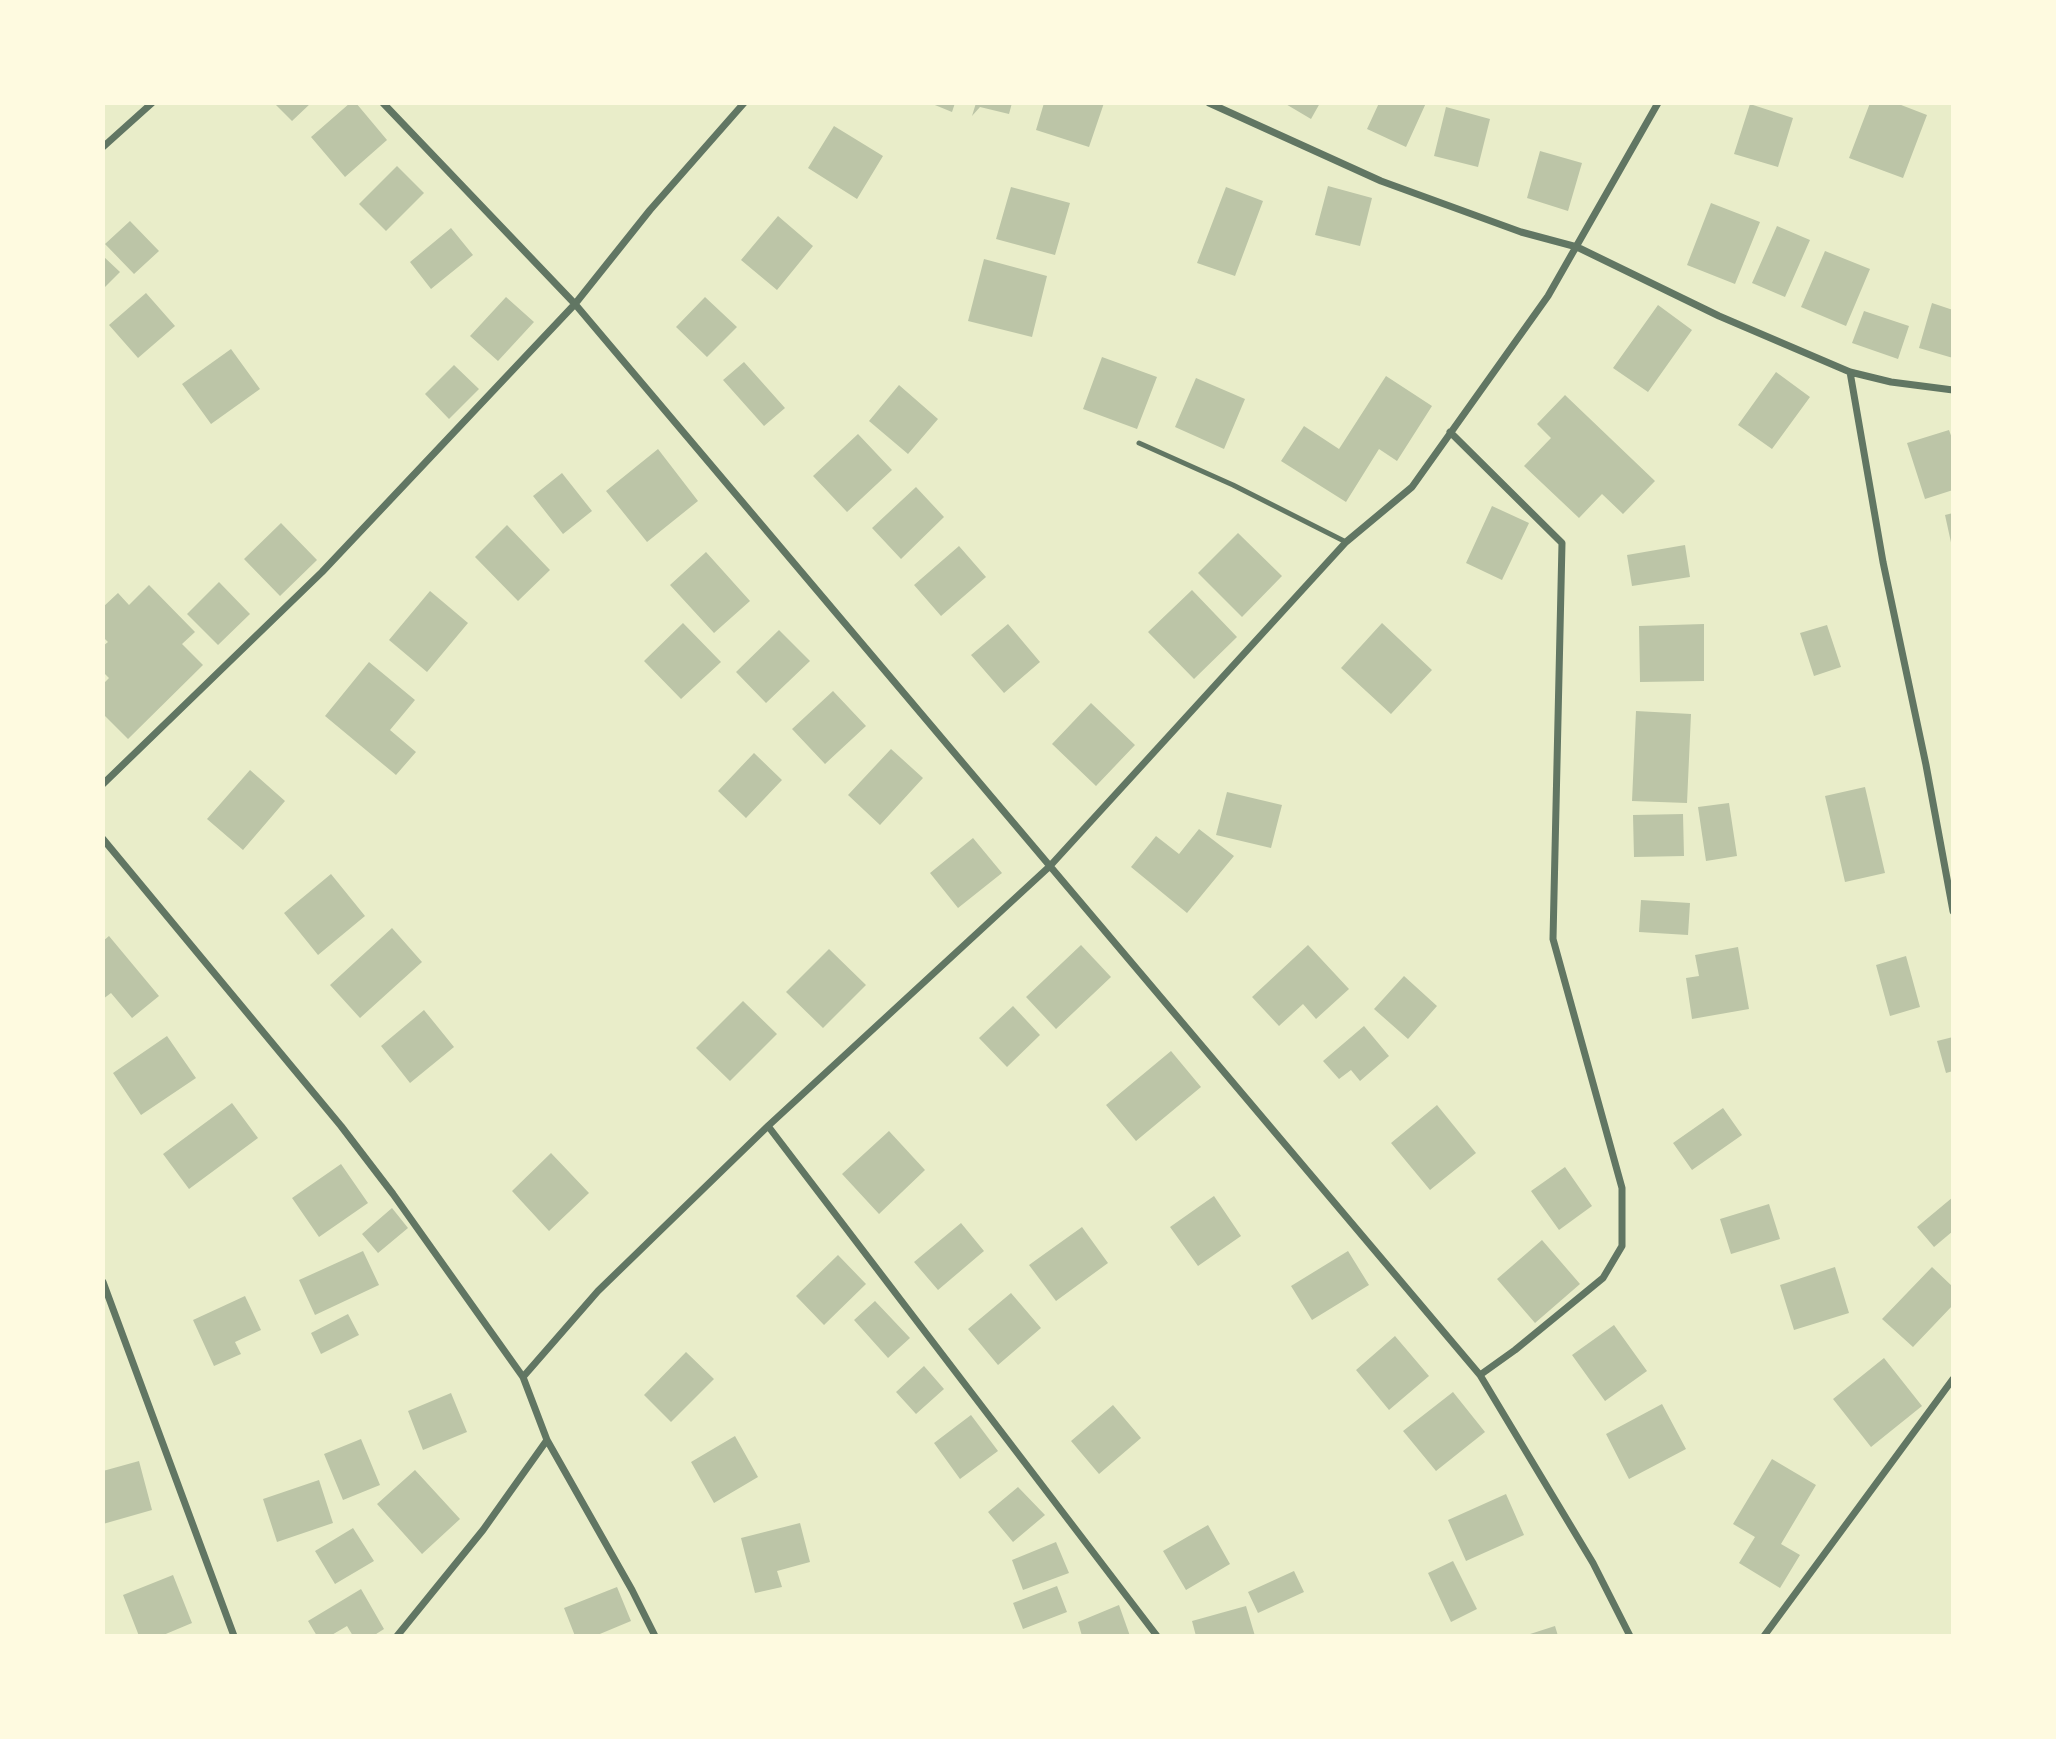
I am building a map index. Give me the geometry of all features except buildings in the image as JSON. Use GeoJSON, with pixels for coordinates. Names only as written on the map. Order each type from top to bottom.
{"type":"FeatureCollection","features":[{"type":"Feature","properties":{"kind":"street"},"geometry":{"type":"LineString","coordinates":[[103,147],[152,103]]}},
{"type":"Feature","properties":{"kind":"street"},"geometry":{"type":"LineString","coordinates":[[383,103],[575,304],[1480,1375],[1593,1563],[1630,1636]]}},
{"type":"Feature","properties":{"kind":"street"},"geometry":{"type":"LineString","coordinates":[[103,784],[321,572],[575,304],[650,210],[744,103]]}},
{"type":"Feature","properties":{"kind":"street"},"geometry":{"type":"LineString","coordinates":[[1209,103],[1381,181],[1521,232],[1577,247],[1719,316],[1850,372],[1891,382],[1953,390]]}},
{"type":"Feature","properties":{"kind":"street"},"geometry":{"type":"LineString","coordinates":[[523,1377],[598,1292],[768,1126],[1050,866],[1346,542],[1412,487],[1548,296],[1658,103]]}},
{"type":"Feature","properties":{"kind":"street"},"geometry":{"type":"LineString","coordinates":[[1850,372],[1883,562],[1926,765],[1953,911]]}},
{"type":"Feature","properties":{"kind":"street"},"geometry":{"type":"LineString","coordinates":[[1450,432],[1562,543],[1553,939],[1622,1188],[1622,1246],[1603,1278],[1516,1350],[1480,1375]]}},
{"type":"Feature","properties":{"kind":"street"},"geometry":{"type":"LineString","coordinates":[[103,839],[341,1126],[393,1194],[523,1377],[547,1440],[655,1636]]}},
{"type":"Feature","properties":{"kind":"street"},"geometry":{"type":"LineString","coordinates":[[768,1126],[1157,1636]]}},
{"type":"Feature","properties":{"kind":"street"},"geometry":{"type":"LineString","coordinates":[[103,1282],[234,1636]]}},
{"type":"Feature","properties":{"kind":"street"},"geometry":{"type":"LineString","coordinates":[[1764,1636],[1953,1379]]}},
{"type":"Feature","properties":{"kind":"street"},"geometry":{"type":"LineString","coordinates":[[397,1636],[483,1530],[547,1440]]}},
{"type":"Feature","properties":{"kind":"lane"},"geometry":{"type":"LineString","coordinates":[[1139,443],[1233,485],[1346,542]]}}]}
